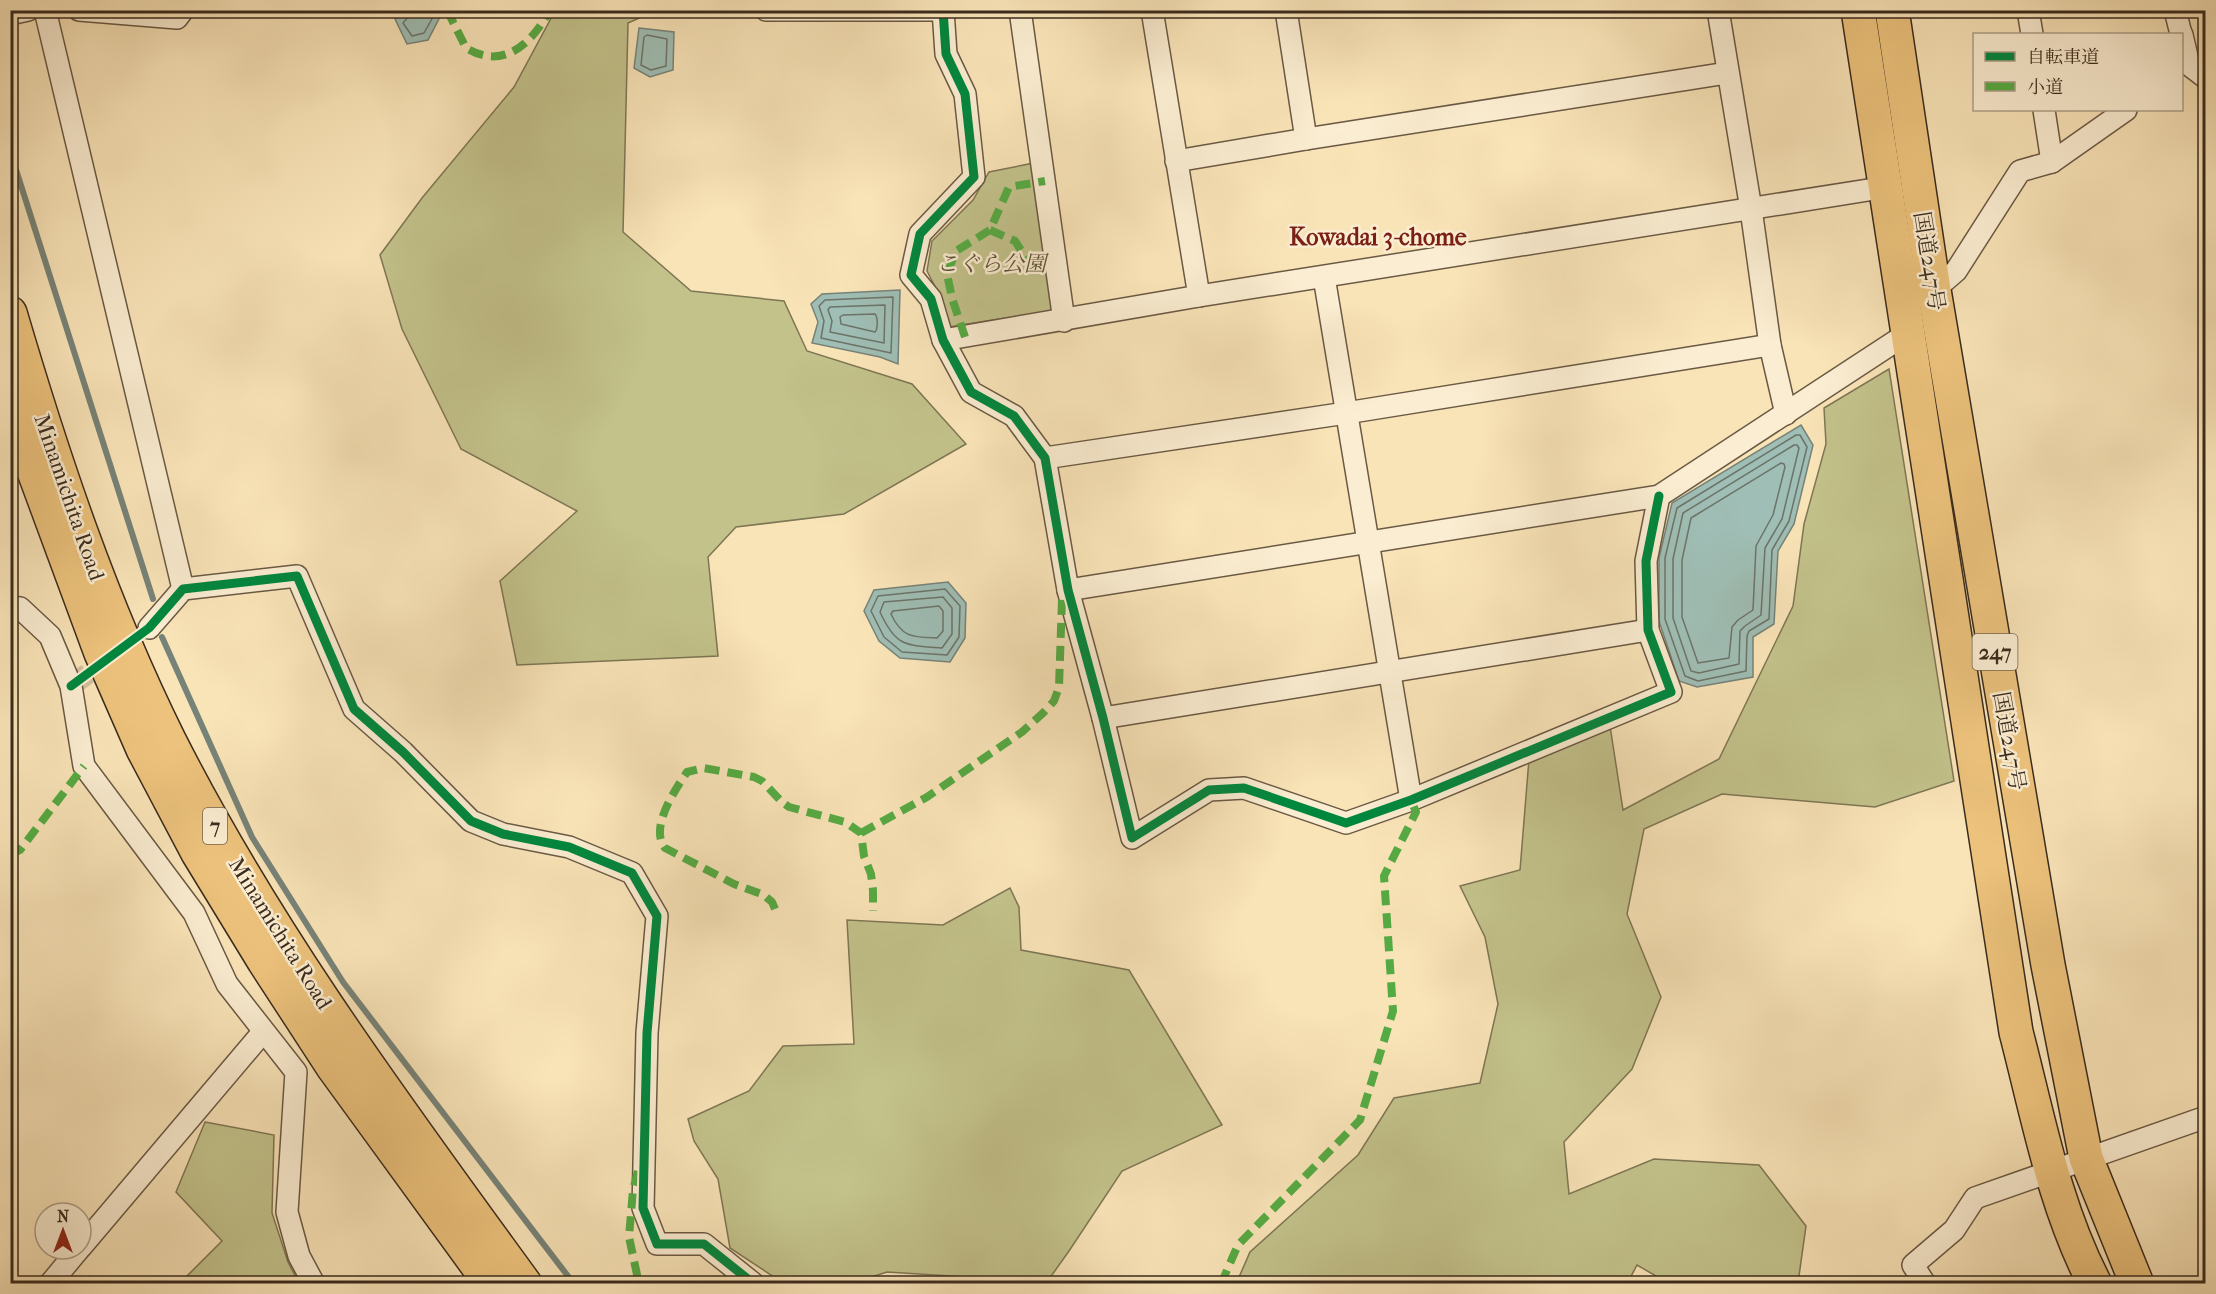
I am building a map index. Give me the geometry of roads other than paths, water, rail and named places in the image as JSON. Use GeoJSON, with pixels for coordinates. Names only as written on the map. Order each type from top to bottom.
{"type":"FeatureCollection","features":[{"type":"Feature","properties":{"kind":"highway","name":"国道247号"},"geometry":{"type":"LineString","coordinates":[[1858,10],[2016,1032],[2052,1170],[2081,1256],[2095,1284]]}},
{"type":"Feature","properties":{"kind":"highway","name":"国道247号"},"geometry":{"type":"LineString","coordinates":[[1892,10],[1934,290],[2048,965],[2086,1158],[2137,1284]]}},
{"type":"Feature","properties":{"kind":"highway","name":"Minamichita Road"},"geometry":{"type":"LineString","coordinates":[[10,313],[46,435],[81,534],[128,653],[180,760],[223,841],[352,1045],[525,1284]]}},
{"type":"Feature","properties":{"kind":"highway","name":"Minamichita Road"},"geometry":{"type":"LineString","coordinates":[[10,398],[29,458],[101,653],[143,749],[198,853],[264,961],[333,1067],[491,1284]]}},
{"type":"Feature","properties":{"kind":"street"},"geometry":{"type":"LineString","coordinates":[[10,14],[28,10]]}},
{"type":"Feature","properties":{"kind":"street"},"geometry":{"type":"LineString","coordinates":[[45,10],[183,589]]}},
{"type":"Feature","properties":{"kind":"street"},"geometry":{"type":"LineString","coordinates":[[79,10],[177,18],[183,10]]}},
{"type":"Feature","properties":{"kind":"street"},"geometry":{"type":"LineString","coordinates":[[766,10],[934,10]]}},
{"type":"Feature","properties":{"kind":"street"},"geometry":{"type":"LineString","coordinates":[[943,10],[946,54],[965,94],[974,177],[920,234],[911,275],[931,299],[943,340],[971,392],[1014,416],[1045,458],[1068,590],[1103,718],[1131,838],[1209,790],[1244,788],[1346,823],[1411,800],[1671,692],[1648,630],[1646,561],[1659,496]]}},
{"type":"Feature","properties":{"kind":"street"},"geometry":{"type":"LineString","coordinates":[[1020,10],[1064,321]]}},
{"type":"Feature","properties":{"kind":"street"},"geometry":{"type":"LineString","coordinates":[[1152,10],[1199,296]]}},
{"type":"Feature","properties":{"kind":"street"},"geometry":{"type":"LineString","coordinates":[[1286,10],[1306,139]]}},
{"type":"Feature","properties":{"kind":"street"},"geometry":{"type":"LineString","coordinates":[[1718,10],[1751,209],[1770,345],[1786,414]]}},
{"type":"Feature","properties":{"kind":"street"},"geometry":{"type":"LineString","coordinates":[[2028,10],[2031,33]]}},
{"type":"Feature","properties":{"kind":"street"},"geometry":{"type":"LineString","coordinates":[[2175,10],[2181,33]]}},
{"type":"Feature","properties":{"kind":"street"},"geometry":{"type":"LineString","coordinates":[[2183,42],[2192,71]]}},
{"type":"Feature","properties":{"kind":"street"},"geometry":{"type":"LineString","coordinates":[[1176,161],[1727,73]]}},
{"type":"Feature","properties":{"kind":"street"},"geometry":{"type":"LineString","coordinates":[[2044,111],[2052,162]]}},
{"type":"Feature","properties":{"kind":"street"},"geometry":{"type":"LineString","coordinates":[[1934,290],[1956,271],[2020,171],[2052,162],[2125,111]]}},
{"type":"Feature","properties":{"kind":"street"},"geometry":{"type":"LineString","coordinates":[[943,340],[1199,296],[1887,187]]}},
{"type":"Feature","properties":{"kind":"street"},"geometry":{"type":"LineString","coordinates":[[1324,277],[1411,800]]}},
{"type":"Feature","properties":{"kind":"street"},"geometry":{"type":"LineString","coordinates":[[1068,590],[1659,496],[1908,333]]}},
{"type":"Feature","properties":{"kind":"street"},"geometry":{"type":"LineString","coordinates":[[1045,458],[1346,413],[1770,345]]}},
{"type":"Feature","properties":{"kind":"street"},"geometry":{"type":"LineString","coordinates":[[149,628],[183,589],[297,576],[354,709],[403,752],[471,821],[503,834],[569,847],[632,873],[657,916],[647,1033],[643,1208],[657,1244],[704,1244],[754,1284]]}},
{"type":"Feature","properties":{"kind":"street"},"geometry":{"type":"LineString","coordinates":[[10,607],[20,608],[50,636],[72,686],[84,766],[194,913],[227,984],[296,1072],[287,1212],[299,1256],[314,1284]]}},
{"type":"Feature","properties":{"kind":"street"},"geometry":{"type":"LineString","coordinates":[[1103,718],[1648,630]]}},
{"type":"Feature","properties":{"kind":"street"},"geometry":{"type":"LineString","coordinates":[[93,1233],[263,1032]]}},
{"type":"Feature","properties":{"kind":"street"},"geometry":{"type":"LineString","coordinates":[[1925,1284],[1913,1265],[1954,1230],[1975,1198],[2205,1117]]}},
{"type":"Feature","properties":{"kind":"street"},"geometry":{"type":"LineString","coordinates":[[50,1284],[69,1261]]}},
{"type":"Feature","properties":{"kind":"water"},"geometry":{"type":"Polygon","coordinates":[[[408,11],[437,11],[441,15],[428,40],[407,44],[395,19],[408,11]]]}},
{"type":"Feature","properties":{"kind":"water"},"geometry":{"type":"Polygon","coordinates":[[[639,28],[674,32],[673,70],[650,77],[634,68],[639,28]]]}},
{"type":"Feature","properties":{"kind":"water"},"geometry":{"type":"Polygon","coordinates":[[[900,290],[898,364],[880,357],[812,343],[818,322],[811,304],[822,294],[900,290]]]}},
{"type":"Feature","properties":{"kind":"water"},"geometry":{"type":"Polygon","coordinates":[[[1801,425],[1813,445],[1794,524],[1778,551],[1774,624],[1753,637],[1753,677],[1697,687],[1679,681],[1659,621],[1659,558],[1672,503],[1801,425]]]}},
{"type":"Feature","properties":{"kind":"water"},"geometry":{"type":"Polygon","coordinates":[[[948,582],[966,603],[965,638],[950,662],[900,658],[879,641],[864,611],[874,590],[948,582]]]}},
{"type":"Feature","properties":{"kind":"waterway"},"geometry":{"type":"LineString","coordinates":[[10,151],[153,599]]}},
{"type":"Feature","properties":{"kind":"waterway"},"geometry":{"type":"LineString","coordinates":[[162,637],[252,837],[343,982],[574,1284]]}},
{"type":"Feature","properties":{"kind":"tunnel"},"geometry":{"type":"LineString","coordinates":[[71,686],[114,654]]}},
{"type":"Feature","properties":{"kind":"district","name":"Kowadai 3-chome"},"geometry":{"type":"Point","coordinates":[1378,237]}},
{"type":"Feature","properties":{"kind":"park label","name":"こぐら公園"},"geometry":{"type":"Point","coordinates":[991,263]}}]}
